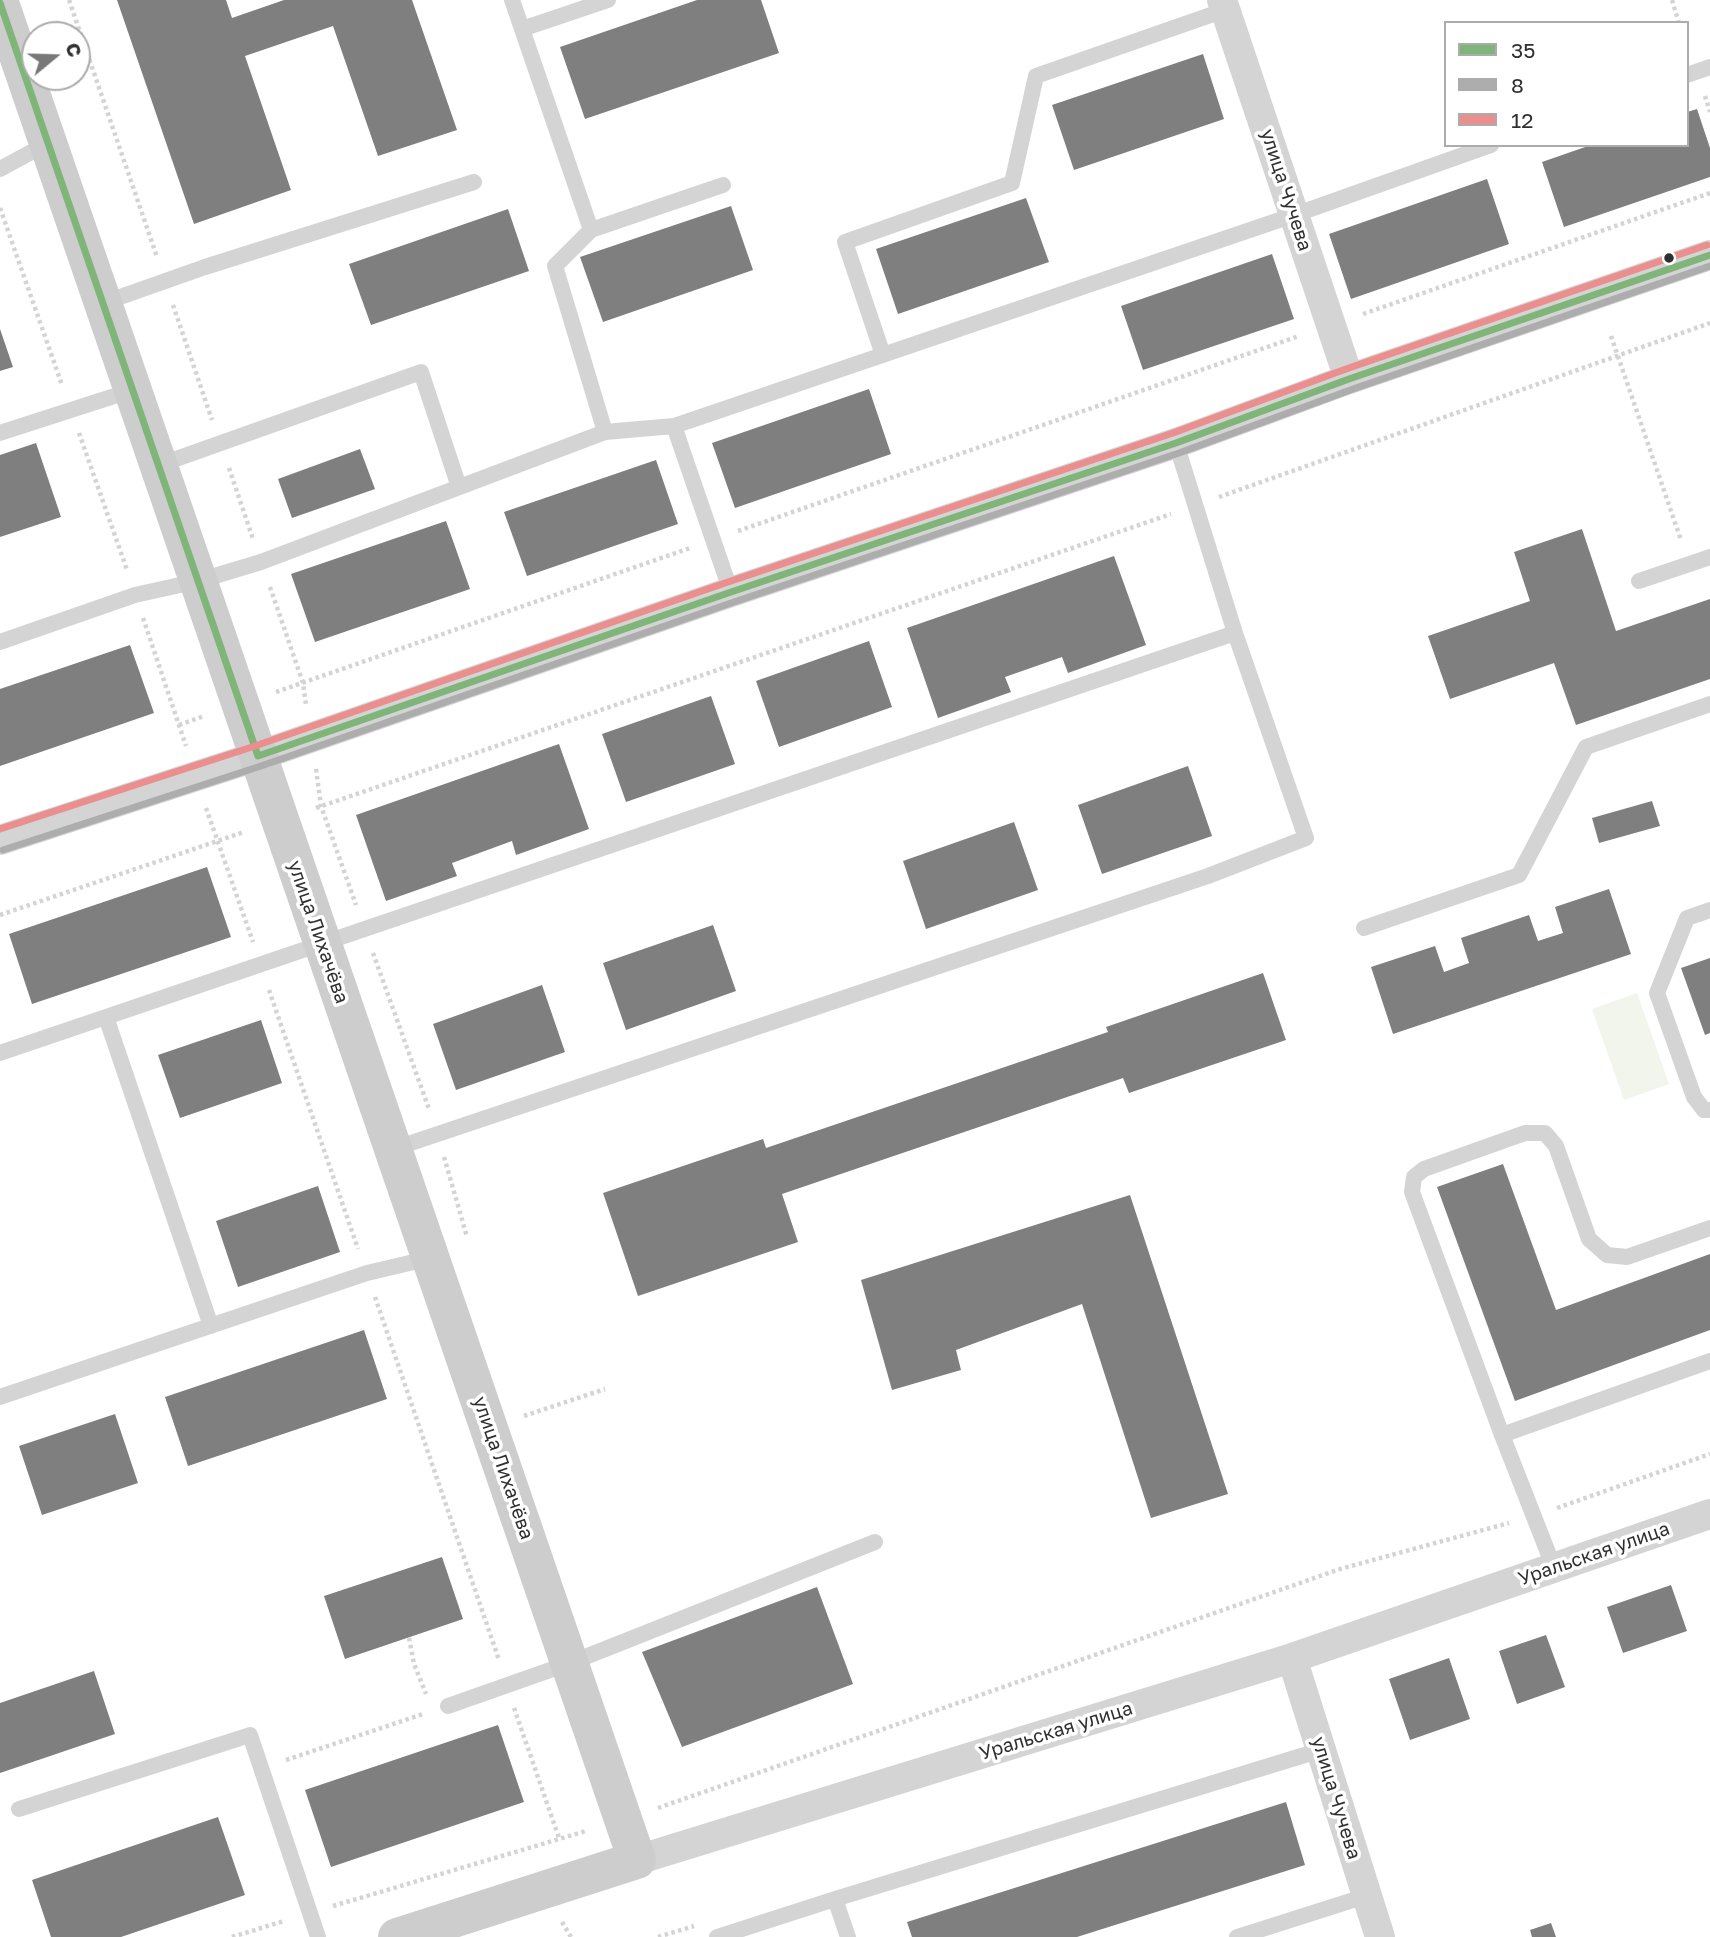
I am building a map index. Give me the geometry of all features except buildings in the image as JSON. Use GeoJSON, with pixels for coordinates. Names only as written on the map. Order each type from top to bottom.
{"type":"FeatureCollection","features":[{"type":"Feature","properties":{"kind":"street","name":"улица Лихачёва"},"geometry":{"type":"LineString","coordinates":[[0,3],[637,1860]]}},
{"type":"Feature","properties":{"kind":"street","name":"улица Чучева"},"geometry":{"type":"LineString","coordinates":[[1224,5],[1349,379]]}},
{"type":"Feature","properties":{"kind":"street"},"geometry":{"type":"LineString","coordinates":[[0,840],[258,756],[731,592],[1176,443],[1349,379],[1710,255]]}},
{"type":"Feature","properties":{"kind":"street","name":"Уральская улица"},"geometry":{"type":"LineString","coordinates":[[397,1937],[1292,1658],[1710,1514]]}},
{"type":"Feature","properties":{"kind":"street","name":"улица Чучева"},"geometry":{"type":"LineString","coordinates":[[1292,1658],[1380,1937]]}},
{"type":"Feature","properties":{"kind":"lane"},"geometry":{"type":"LineString","coordinates":[[512,0],[591,230]]}},
{"type":"Feature","properties":{"kind":"lane"},"geometry":{"type":"LineString","coordinates":[[522,29],[608,0]]}},
{"type":"Feature","properties":{"kind":"lane"},"geometry":{"type":"LineString","coordinates":[[883,355],[845,242],[1012,183],[1036,76],[1224,5]]}},
{"type":"Feature","properties":{"kind":"lane"},"geometry":{"type":"LineString","coordinates":[[1689,74],[1710,67]]}},
{"type":"Feature","properties":{"kind":"lane"},"geometry":{"type":"LineString","coordinates":[[0,169],[48,143]]}},
{"type":"Feature","properties":{"kind":"lane"},"geometry":{"type":"LineString","coordinates":[[0,642],[135,595],[198,581],[261,562],[605,432],[674,426],[1485,147]]}},
{"type":"Feature","properties":{"kind":"lane"},"geometry":{"type":"LineString","coordinates":[[103,303],[474,182]]}},
{"type":"Feature","properties":{"kind":"lane"},"geometry":{"type":"LineString","coordinates":[[605,432],[555,267],[591,230],[723,185]]}},
{"type":"Feature","properties":{"kind":"lane"},"geometry":{"type":"LineString","coordinates":[[159,465],[421,372],[459,487]]}},
{"type":"Feature","properties":{"kind":"lane"},"geometry":{"type":"LineString","coordinates":[[0,433],[132,390]]}},
{"type":"Feature","properties":{"kind":"lane"},"geometry":{"type":"LineString","coordinates":[[674,426],[731,592]]}},
{"type":"Feature","properties":{"kind":"lane"},"geometry":{"type":"LineString","coordinates":[[393,1149],[1208,877],[1306,838],[1235,633],[1176,443]]}},
{"type":"Feature","properties":{"kind":"lane"},"geometry":{"type":"LineString","coordinates":[[1639,581],[1710,557]]}},
{"type":"Feature","properties":{"kind":"lane"},"geometry":{"type":"LineString","coordinates":[[0,1053],[1235,633]]}},
{"type":"Feature","properties":{"kind":"lane"},"geometry":{"type":"LineString","coordinates":[[1364,928],[1519,875],[1586,747],[1710,704]]}},
{"type":"Feature","properties":{"kind":"lane"},"geometry":{"type":"LineString","coordinates":[[1710,910],[1687,918],[1657,993],[1694,1097],[1704,1110],[1710,1111]]}},
{"type":"Feature","properties":{"kind":"lane"},"geometry":{"type":"LineString","coordinates":[[106,1017],[211,1326]]}},
{"type":"Feature","properties":{"kind":"lane"},"geometry":{"type":"LineString","coordinates":[[1554,1568],[1412,1192],[1414,1177],[1424,1169],[1525,1133],[1545,1133],[1556,1146],[1589,1239],[1607,1255],[1628,1257],[1710,1228]]}},
{"type":"Feature","properties":{"kind":"lane"},"geometry":{"type":"LineString","coordinates":[[0,1397],[367,1273],[431,1258]]}},
{"type":"Feature","properties":{"kind":"lane"},"geometry":{"type":"LineString","coordinates":[[1502,1435],[1710,1361]]}},
{"type":"Feature","properties":{"kind":"lane"},"geometry":{"type":"LineString","coordinates":[[440,1708],[570,1664],[876,1542]]}},
{"type":"Feature","properties":{"kind":"lane"},"geometry":{"type":"LineString","coordinates":[[19,1809],[250,1735],[318,1937]]}},
{"type":"Feature","properties":{"kind":"lane"},"geometry":{"type":"LineString","coordinates":[[717,1937],[1321,1750]]}},
{"type":"Feature","properties":{"kind":"lane"},"geometry":{"type":"LineString","coordinates":[[1237,1937],[1366,1896]]}},
{"type":"Feature","properties":{"kind":"lane"},"geometry":{"type":"LineString","coordinates":[[835,1899],[848,1937]]}},
{"type":"Feature","properties":{"kind":"path"},"geometry":{"type":"LineString","coordinates":[[69,0],[303,683],[321,806],[438,1134],[467,1237]]}},
{"type":"Feature","properties":{"kind":"path"},"geometry":{"type":"LineString","coordinates":[[1672,0],[1678,21]]}},
{"type":"Feature","properties":{"kind":"path"},"geometry":{"type":"LineString","coordinates":[[179,725],[1710,193]]}},
{"type":"Feature","properties":{"kind":"path"},"geometry":{"type":"LineString","coordinates":[[0,915],[1196,505],[1710,323]]}},
{"type":"Feature","properties":{"kind":"path"},"geometry":{"type":"LineString","coordinates":[[1611,336],[1689,564]]}},
{"type":"Feature","properties":{"kind":"path"},"geometry":{"type":"LineString","coordinates":[[135,595],[559,1838]]}},
{"type":"Feature","properties":{"kind":"path"},"geometry":{"type":"LineString","coordinates":[[518,1418],[605,1389]]}},
{"type":"Feature","properties":{"kind":"path"},"geometry":{"type":"LineString","coordinates":[[232,1937],[624,1820],[1340,1569],[1534,1517],[1710,1454]]}},
{"type":"Feature","properties":{"kind":"path"},"geometry":{"type":"LineString","coordinates":[[262,1768],[440,1708],[414,1664],[409,1638]]}},
{"type":"Feature","properties":{"kind":"path"},"geometry":{"type":"LineString","coordinates":[[561,1920],[571,1937]]}},
{"type":"Feature","properties":{"kind":"shaded area"},"geometry":{"type":"Polygon","coordinates":[[[1637,993],[1669,1084],[1624,1100],[1592,1009],[1637,993]]]}},
{"type":"Feature","properties":{"kind":"transit line","name":"35"},"geometry":{"type":"LineString","coordinates":[[0,3],[258,756]]}},
{"type":"Feature","properties":{"kind":"transit line","name":"12"},"geometry":{"type":"LineString","coordinates":[[0,829],[255,746],[728,582],[1173,433],[1346,369],[1707,245]]}},
{"type":"Feature","properties":{"kind":"transit line","name":"35"},"geometry":{"type":"LineString","coordinates":[[258,756],[731,592],[1176,443],[1349,379],[1710,255]]}},
{"type":"Feature","properties":{"kind":"transit line","name":"8"},"geometry":{"type":"LineString","coordinates":[[3,850],[261,766],[734,602],[1179,453],[1353,389],[1710,266]]}}]}
